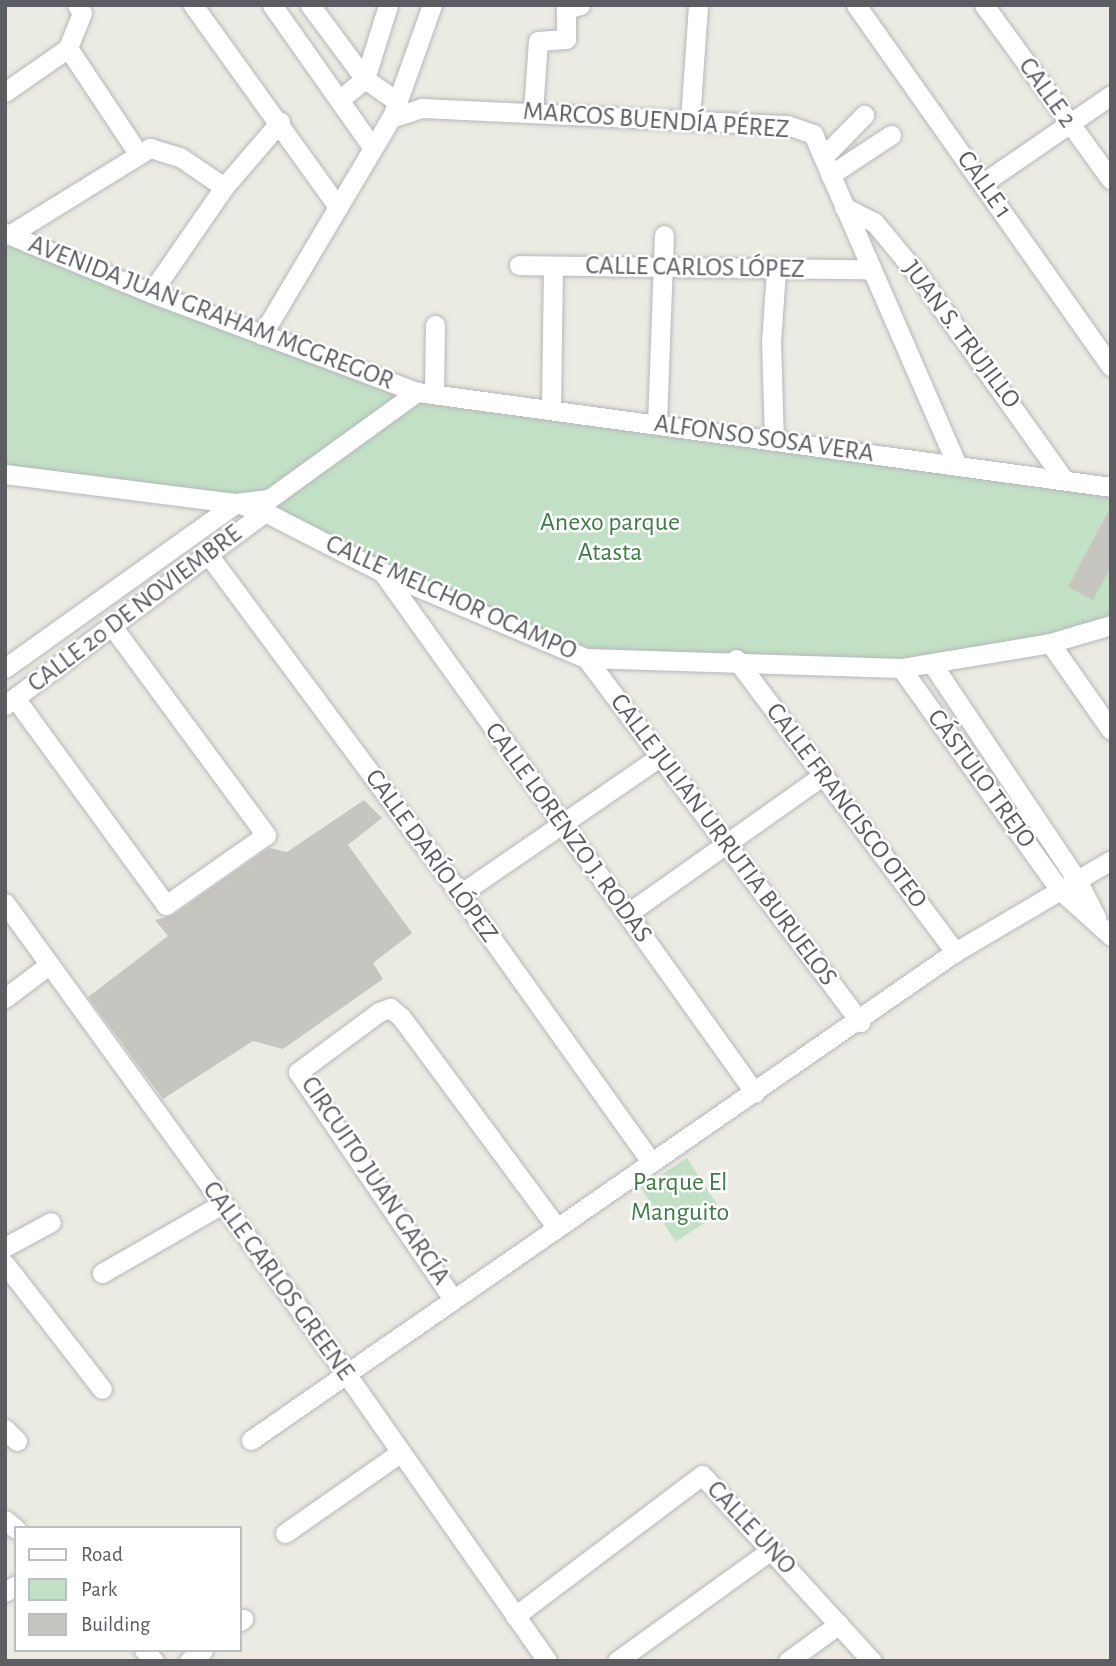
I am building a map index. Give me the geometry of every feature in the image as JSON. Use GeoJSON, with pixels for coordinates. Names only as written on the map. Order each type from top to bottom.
{"type":"FeatureCollection","features":[{"type":"Feature","properties":{"kind":"street"},"geometry":{"type":"LineString","coordinates":[[193,5],[280,122],[338,207]]}},
{"type":"Feature","properties":{"kind":"street"},"geometry":{"type":"LineString","coordinates":[[272,5],[373,148]]}},
{"type":"Feature","properties":{"kind":"street"},"geometry":{"type":"LineString","coordinates":[[310,5],[365,79],[395,110]]}},
{"type":"Feature","properties":{"kind":"street"},"geometry":{"type":"LineString","coordinates":[[339,100],[365,79],[388,5]]}},
{"type":"Feature","properties":{"kind":"street"},"geometry":{"type":"LineString","coordinates":[[262,335],[395,110],[432,5]]}},
{"type":"Feature","properties":{"kind":"street"},"geometry":{"type":"LineString","coordinates":[[533,112],[538,41],[566,39],[566,9],[580,5]]}},
{"type":"Feature","properties":{"kind":"street"},"geometry":{"type":"LineString","coordinates":[[690,120],[698,5]]}},
{"type":"Feature","properties":{"kind":"street","name":"CALLE 1"},"geometry":{"type":"LineString","coordinates":[[856,5],[1111,366]]}},
{"type":"Feature","properties":{"kind":"street","name":"CALLE 2"},"geometry":{"type":"LineString","coordinates":[[985,5],[1068,124],[1111,180]]}},
{"type":"Feature","properties":{"kind":"street"},"geometry":{"type":"LineString","coordinates":[[5,92],[68,48],[84,8]]}},
{"type":"Feature","properties":{"kind":"street"},"geometry":{"type":"LineString","coordinates":[[68,48],[137,152]]}},
{"type":"Feature","properties":{"kind":"street"},"geometry":{"type":"LineString","coordinates":[[983,183],[1111,95]]}},
{"type":"Feature","properties":{"kind":"street","name":"MARCOS BUENDÍA PÉREZ"},"geometry":{"type":"LineString","coordinates":[[395,110],[422,108],[533,112],[787,125],[813,134],[957,465]]}},
{"type":"Feature","properties":{"kind":"street"},"geometry":{"type":"LineString","coordinates":[[827,166],[864,115]]}},
{"type":"Feature","properties":{"kind":"street"},"geometry":{"type":"LineString","coordinates":[[151,293],[224,187],[280,122]]}},
{"type":"Feature","properties":{"kind":"street"},"geometry":{"type":"LineString","coordinates":[[827,166],[891,135]]}},
{"type":"Feature","properties":{"kind":"street"},"geometry":{"type":"LineString","coordinates":[[7,234],[137,152],[150,148],[180,157],[224,187]]}},
{"type":"Feature","properties":{"kind":"street","name":"JUAN S. TRUJILLO"},"geometry":{"type":"LineString","coordinates":[[844,207],[874,222],[918,275],[1063,478]]}},
{"type":"Feature","properties":{"kind":"street","name":"AVENIDA JUAN GRAHAM MCGREGOR"},"geometry":{"type":"LineString","coordinates":[[7,234],[151,293],[426,393]]}},
{"type":"Feature","properties":{"kind":"street"},"geometry":{"type":"LineString","coordinates":[[657,424],[664,235]]}},
{"type":"Feature","properties":{"kind":"street","name":"CALLE CARLOS LÓPEZ"},"geometry":{"type":"LineString","coordinates":[[519,265],[870,269]]}},
{"type":"Feature","properties":{"kind":"street"},"geometry":{"type":"LineString","coordinates":[[551,408],[553,267]]}},
{"type":"Feature","properties":{"kind":"street"},"geometry":{"type":"LineString","coordinates":[[774,441],[771,342],[776,270]]}},
{"type":"Feature","properties":{"kind":"street"},"geometry":{"type":"LineString","coordinates":[[267,506],[426,393],[435,325]]}},
{"type":"Feature","properties":{"kind":"street","name":"ALFONSO SOSA VERA"},"geometry":{"type":"LineString","coordinates":[[426,393],[1063,478],[1111,487]]}},
{"type":"Feature","properties":{"kind":"street","name":"CALLE MELCHOR OCAMPO"},"geometry":{"type":"LineString","coordinates":[[5,474],[267,506],[382,572],[586,658],[648,662],[736,659],[901,668],[933,665],[1050,643],[1111,625]]}},
{"type":"Feature","properties":{"kind":"street","name":"CALLE 20 DE NOVIEMBRE"},"geometry":{"type":"LineString","coordinates":[[5,668],[236,503]]}},
{"type":"Feature","properties":{"kind":"street","name":"CALLE 20 DE NOVIEMBRE"},"geometry":{"type":"LineString","coordinates":[[10,702],[267,506]]}},
{"type":"Feature","properties":{"kind":"street","name":"CALLE DARÍO LÓPEZ"},"geometry":{"type":"LineString","coordinates":[[207,553],[460,894],[651,1162]]}},
{"type":"Feature","properties":{"kind":"street","name":"CALLE LORENZO J. RODAS"},"geometry":{"type":"LineString","coordinates":[[382,572],[755,1093]]}},
{"type":"Feature","properties":{"kind":"street"},"geometry":{"type":"LineString","coordinates":[[10,702],[166,905],[266,835],[111,625]]}},
{"type":"Feature","properties":{"kind":"street"},"geometry":{"type":"LineString","coordinates":[[1050,643],[1111,730]]}},
{"type":"Feature","properties":{"kind":"street","name":"CALLE JULIAN URRUTIA BURUELOS"},"geometry":{"type":"LineString","coordinates":[[586,658],[860,1022]]}},
{"type":"Feature","properties":{"kind":"street","name":"CALLE FRANCISCO OTEO"},"geometry":{"type":"LineString","coordinates":[[736,659],[955,952]]}},
{"type":"Feature","properties":{"kind":"street","name":"CÁSTULO TREJO"},"geometry":{"type":"LineString","coordinates":[[933,665],[1077,880],[1106,933]]}},
{"type":"Feature","properties":{"kind":"street","name":"CÁSTULO TREJO"},"geometry":{"type":"LineString","coordinates":[[901,668],[1060,890],[1106,933]]}},
{"type":"Feature","properties":{"kind":"street"},"geometry":{"type":"LineString","coordinates":[[460,894],[659,757]]}},
{"type":"Feature","properties":{"kind":"street"},"geometry":{"type":"LineString","coordinates":[[627,914],[823,775]]}},
{"type":"Feature","properties":{"kind":"street"},"geometry":{"type":"LineString","coordinates":[[251,1440],[651,1162],[860,1022],[955,952],[1111,860]]}},
{"type":"Feature","properties":{"kind":"street","name":"CALLE CARLOS GREENE"},"geometry":{"type":"LineString","coordinates":[[5,903],[346,1375],[547,1661]]}},
{"type":"Feature","properties":{"kind":"street"},"geometry":{"type":"LineString","coordinates":[[5,998],[50,964]]}},
{"type":"Feature","properties":{"kind":"street","name":"CIRCUITO JUAN GARCÍA"},"geometry":{"type":"LineString","coordinates":[[453,1299],[298,1072],[379,1012],[390,1008],[401,1017],[556,1228]]}},
{"type":"Feature","properties":{"kind":"street"},"geometry":{"type":"LineString","coordinates":[[102,1273],[222,1203]]}},
{"type":"Feature","properties":{"kind":"street"},"geometry":{"type":"LineString","coordinates":[[5,1247],[51,1222]]}},
{"type":"Feature","properties":{"kind":"street"},"geometry":{"type":"LineString","coordinates":[[5,1264],[102,1389]]}},
{"type":"Feature","properties":{"kind":"street"},"geometry":{"type":"LineString","coordinates":[[285,1532],[401,1452]]}},
{"type":"Feature","properties":{"kind":"street","name":"CALLE UNO"},"geometry":{"type":"LineString","coordinates":[[515,1616],[702,1475],[873,1661]]}},
{"type":"Feature","properties":{"kind":"street"},"geometry":{"type":"LineString","coordinates":[[617,1661],[771,1550]]}},
{"type":"Feature","properties":{"kind":"street"},"geometry":{"type":"LineString","coordinates":[[788,1661],[839,1624]]}},
{"type":"Feature","properties":{"kind":"green space","name":"Anexo parque Atasta"},"geometry":{"type":"Polygon","coordinates":[[[5,233],[417,392],[1111,488],[1111,625],[933,665],[586,658],[265,512],[5,474],[5,233]]]}},
{"type":"Feature","properties":{"kind":"green space","name":"Parque El Manguito"},"geometry":{"type":"Polygon","coordinates":[[[687,1158],[722,1212],[676,1242],[641,1188],[687,1158]]]}},
{"type":"Feature","properties":{"kind":"building"},"geometry":{"type":"Polygon","coordinates":[[[1111,506],[1111,567],[1093,600],[1068,587],[1111,506]]]}},
{"type":"Feature","properties":{"kind":"building"},"geometry":{"type":"Polygon","coordinates":[[[364,800],[382,818],[348,845],[412,933],[373,963],[383,979],[283,1049],[253,1041],[163,1099],[88,997],[168,936],[155,920],[173,915],[269,848],[287,852],[364,800]]]}}]}
